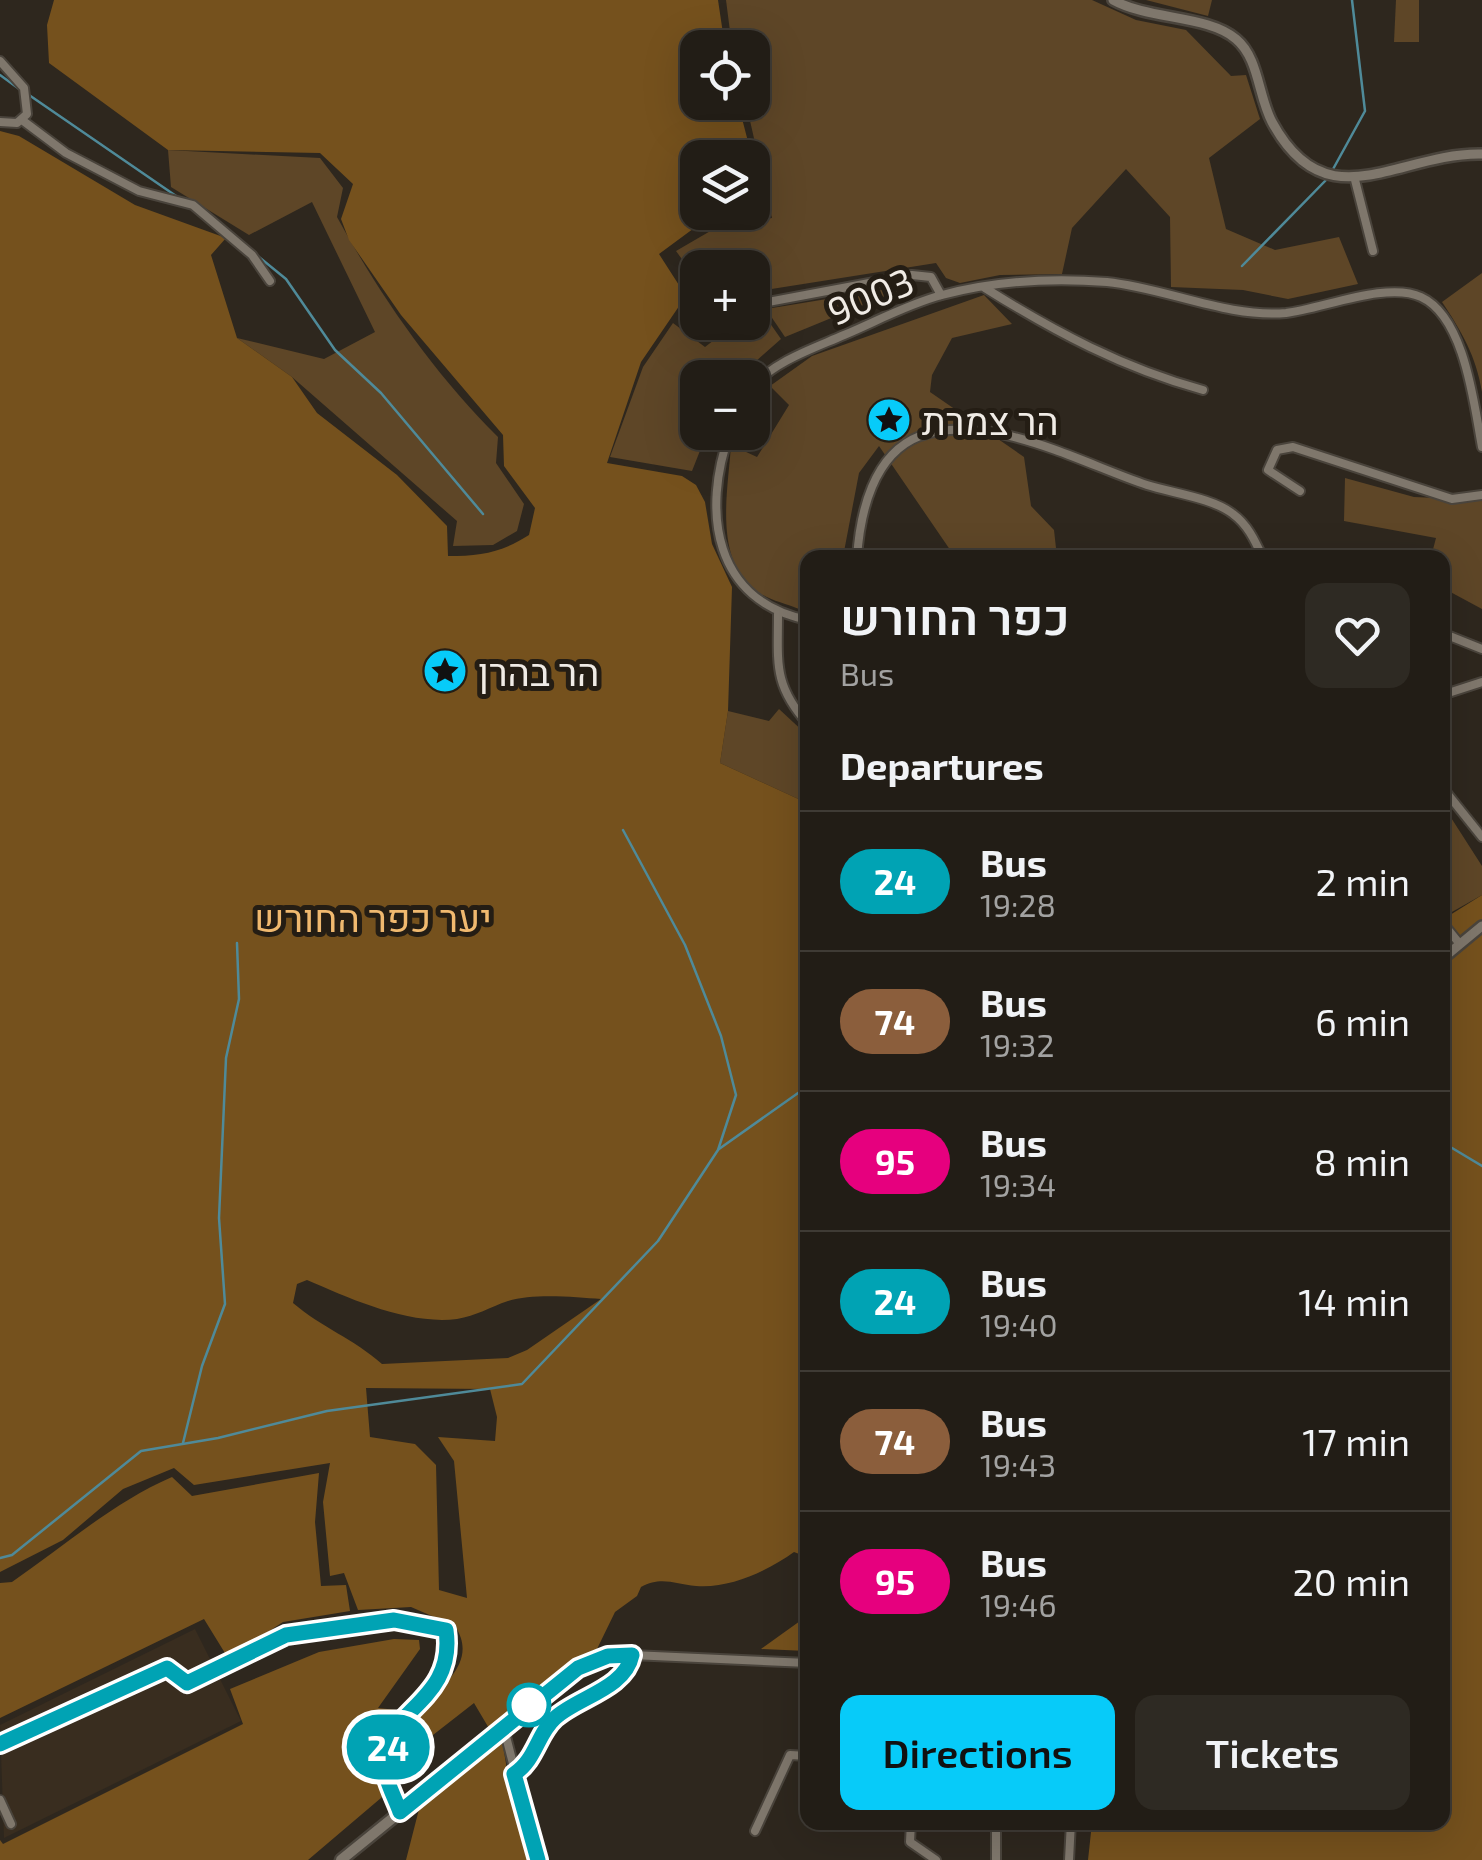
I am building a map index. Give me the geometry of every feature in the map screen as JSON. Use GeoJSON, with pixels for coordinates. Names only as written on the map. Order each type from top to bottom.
{"type":"FeatureCollection","features":[{"type":"Feature","properties":{"kind":"main road"},"geometry":{"type":"LineString","coordinates":[[341,1860],[578,1668],[608,1656],[632,1655]]}},
{"type":"Feature","properties":{"kind":"street"},"geometry":{"type":"LineString","coordinates":[[1113,0],[1158,18],[1200,24],[1234,37],[1252,62],[1262,104],[1290,150],[1328,176],[1355,180],[1455,155],[1482,154]]}},
{"type":"Feature","properties":{"kind":"street"},"geometry":{"type":"LineString","coordinates":[[0,61],[24,88],[27,114],[22,120]]}},
{"type":"Feature","properties":{"kind":"street"},"geometry":{"type":"LineString","coordinates":[[0,122],[22,120],[66,152],[139,190],[193,205],[252,255],[270,281]]}},
{"type":"Feature","properties":{"kind":"street"},"geometry":{"type":"LineString","coordinates":[[1355,180],[1372,251]]}},
{"type":"Feature","properties":{"kind":"street","name":"9003"},"geometry":{"type":"LineString","coordinates":[[770,302],[912,275],[932,277],[941,295],[783,362],[770,373]]}},
{"type":"Feature","properties":{"kind":"street"},"geometry":{"type":"LineString","coordinates":[[941,295],[1042,280],[1110,282],[1221,306],[1284,313],[1401,292],[1422,297],[1443,318],[1462,353],[1482,447]]}},
{"type":"Feature","properties":{"kind":"street"},"geometry":{"type":"LineString","coordinates":[[986,288],[1048,327],[1140,373],[1203,390]]}},
{"type":"Feature","properties":{"kind":"street"},"geometry":{"type":"LineString","coordinates":[[859,550],[876,476],[894,452],[922,436],[966,432],[1035,441],[1232,512],[1252,534],[1259,550]]}},
{"type":"Feature","properties":{"kind":"street"},"geometry":{"type":"LineString","coordinates":[[1300,491],[1268,470],[1277,450],[1292,447],[1452,500],[1482,495]]}},
{"type":"Feature","properties":{"kind":"street"},"geometry":{"type":"LineString","coordinates":[[726,450],[718,480],[724,556],[741,589],[778,614],[800,618]]}},
{"type":"Feature","properties":{"kind":"street"},"geometry":{"type":"LineString","coordinates":[[778,614],[777,676],[789,704],[800,716]]}},
{"type":"Feature","properties":{"kind":"street"},"geometry":{"type":"LineString","coordinates":[[1450,637],[1482,648]]}},
{"type":"Feature","properties":{"kind":"street"},"geometry":{"type":"LineString","coordinates":[[1450,692],[1482,682]]}},
{"type":"Feature","properties":{"kind":"street"},"geometry":{"type":"LineString","coordinates":[[1450,796],[1482,838]]}},
{"type":"Feature","properties":{"kind":"street"},"geometry":{"type":"LineString","coordinates":[[1450,951],[1482,926]]}},
{"type":"Feature","properties":{"kind":"street"},"geometry":{"type":"LineString","coordinates":[[1450,932],[1459,943]]}},
{"type":"Feature","properties":{"kind":"street"},"geometry":{"type":"LineString","coordinates":[[0,1744],[167,1668],[187,1683],[286,1635],[394,1620],[446,1630],[450,1656],[436,1686],[392,1731],[383,1763],[400,1812]]}},
{"type":"Feature","properties":{"kind":"street"},"geometry":{"type":"LineString","coordinates":[[514,1774],[530,1760],[552,1720],[626,1672],[632,1655],[800,1663]]}},
{"type":"Feature","properties":{"kind":"street"},"geometry":{"type":"LineString","coordinates":[[503,1725],[538,1860]]}},
{"type":"Feature","properties":{"kind":"street"},"geometry":{"type":"LineString","coordinates":[[755,1831],[790,1754],[800,1755]]}},
{"type":"Feature","properties":{"kind":"street"},"geometry":{"type":"LineString","coordinates":[[0,1800],[11,1824]]}},
{"type":"Feature","properties":{"kind":"street"},"geometry":{"type":"LineString","coordinates":[[911,1830],[910,1842],[936,1860]]}},
{"type":"Feature","properties":{"kind":"street"},"geometry":{"type":"LineString","coordinates":[[996,1830],[996,1860]]}},
{"type":"Feature","properties":{"kind":"street"},"geometry":{"type":"LineString","coordinates":[[1069,1860],[1071,1830]]}},
{"type":"Feature","properties":{"kind":"shaded area"},"geometry":{"type":"Polygon","coordinates":[[[726,0],[1092,0],[1136,20],[1186,30],[1231,76],[1246,75],[1260,119],[1209,158],[1226,229],[1275,250],[1339,237],[1358,284],[1288,299],[1243,290],[1171,287],[1170,217],[1126,169],[1072,228],[1062,274],[1000,275],[960,283],[946,278],[936,263],[770,289],[770,250],[680,250],[680,257],[676,251],[712,230],[770,230],[770,140],[754,140],[750,120],[770,120],[770,30],[730,30],[726,0]]]}},
{"type":"Feature","properties":{"kind":"shaded area"},"geometry":{"type":"Polygon","coordinates":[[[1146,0],[1212,0],[1208,16],[1146,0]]]}},
{"type":"Feature","properties":{"kind":"shaded area"},"geometry":{"type":"Polygon","coordinates":[[[1396,0],[1419,0],[1419,42],[1394,42],[1396,0]]]}},
{"type":"Feature","properties":{"kind":"shaded area"},"geometry":{"type":"Polygon","coordinates":[[[168,150],[320,158],[343,188],[337,217],[371,275],[430,360],[498,437],[496,463],[524,504],[517,531],[493,545],[453,546],[457,521],[292,377],[237,338],[324,359],[375,332],[312,202],[249,235],[171,187],[168,150]]]}},
{"type":"Feature","properties":{"kind":"shaded area"},"geometry":{"type":"Polygon","coordinates":[[[1482,273],[1482,392],[1467,345],[1442,302],[1482,273]]]}},
{"type":"Feature","properties":{"kind":"shaded area"},"geometry":{"type":"Polygon","coordinates":[[[912,285],[785,337],[770,315],[770,308],[912,285]]]}},
{"type":"Feature","properties":{"kind":"shaded area"},"geometry":{"type":"Polygon","coordinates":[[[984,295],[1012,324],[952,338],[932,375],[930,392],[1024,457],[1031,506],[1054,530],[1056,550],[950,550],[879,446],[859,473],[844,550],[800,550],[799,609],[761,594],[735,565],[729,547],[726,505],[731,450],[757,457],[761,450],[770,450],[770,436],[789,405],[770,386],[812,356],[984,295]]]}},
{"type":"Feature","properties":{"kind":"shaded area"},"geometry":{"type":"Polygon","coordinates":[[[673,323],[680,328],[680,340],[696,340],[705,347],[714,340],[770,340],[770,323],[781,339],[757,360],[680,360],[680,450],[700,450],[692,471],[610,457],[643,367],[673,323]]]}},
{"type":"Feature","properties":{"kind":"shaded area"},"geometry":{"type":"Polygon","coordinates":[[[1345,478],[1414,497],[1482,500],[1482,609],[1450,592],[1450,550],[1433,550],[1436,538],[1344,521],[1345,478]]]}},
{"type":"Feature","properties":{"kind":"shaded area"},"geometry":{"type":"Polygon","coordinates":[[[779,709],[800,728],[800,800],[720,763],[728,711],[769,721],[779,709]]]}},
{"type":"Feature","properties":{"kind":"shaded area"},"geometry":{"type":"Polygon","coordinates":[[[1450,816],[1482,866],[1482,895],[1450,913],[1450,864],[1450,816]]]}},
{"type":"Feature","properties":{"kind":"shaded area"},"geometry":{"type":"Polygon","coordinates":[[[195,1629],[241,1721],[4,1838],[0,1725],[195,1629]]]}},
{"type":"Feature","properties":{"kind":"green space","name":"יער כפר החורש"},"geometry":{"type":"Polygon","coordinates":[[[54,0],[718,0],[722,30],[680,30],[680,120],[742,120],[748,140],[680,140],[680,230],[692,230],[659,254],[680,287],[680,305],[641,362],[607,463],[682,476],[696,485],[705,502],[712,544],[732,587],[728,711],[720,763],[800,800],[800,1554],[794,1552],[761,1571],[722,1584],[696,1586],[662,1581],[641,1587],[637,1596],[615,1612],[597,1649],[499,1721],[511,1794],[533,1860],[406,1860],[427,1778],[490,1730],[474,1703],[401,1760],[393,1761],[395,1742],[405,1725],[450,1679],[460,1663],[462,1645],[455,1626],[411,1607],[358,1610],[344,1573],[330,1576],[323,1502],[330,1463],[194,1485],[174,1468],[123,1489],[63,1540],[0,1572],[0,131],[19,136],[135,205],[226,238],[211,255],[237,338],[292,377],[317,413],[397,475],[447,526],[448,556],[490,552],[519,541],[529,535],[535,508],[504,466],[503,435],[401,315],[349,240],[341,219],[353,184],[320,153],[168,150],[49,63],[47,25],[54,0]],[[307,1280],[297,1284],[293,1303],[382,1364],[508,1358],[527,1350],[601,1299],[529,1297],[464,1318],[438,1320],[380,1309],[307,1280]],[[366,1388],[370,1437],[415,1444],[436,1465],[439,1590],[467,1598],[454,1461],[438,1437],[495,1441],[497,1417],[490,1389],[366,1388]]]}},
{"type":"Feature","properties":{"kind":"green space"},"geometry":{"type":"Polygon","coordinates":[[[1482,895],[1482,1860],[1088,1860],[1091,1830],[1450,1830],[1450,915],[1482,895]]]}},
{"type":"Feature","properties":{"kind":"green space"},"geometry":{"type":"Polygon","coordinates":[[[319,1473],[315,1522],[321,1586],[346,1585],[350,1611],[283,1622],[228,1658],[204,1619],[0,1718],[0,1583],[12,1582],[110,1512],[172,1477],[192,1496],[319,1473]]]}},
{"type":"Feature","properties":{"kind":"green space"},"geometry":{"type":"Polygon","coordinates":[[[800,1621],[800,1651],[761,1649],[800,1621]]]}},
{"type":"Feature","properties":{"kind":"green space"},"geometry":{"type":"Polygon","coordinates":[[[394,1639],[419,1640],[420,1649],[378,1708],[406,1711],[388,1731],[381,1748],[388,1792],[308,1860],[0,1860],[0,1840],[3,1844],[243,1724],[230,1689],[319,1652],[394,1639]]]}},
{"type":"Feature","properties":{"kind":"waterway"},"geometry":{"type":"LineString","coordinates":[[1332,171],[1365,111],[1352,0]]}},
{"type":"Feature","properties":{"kind":"waterway"},"geometry":{"type":"LineString","coordinates":[[0,75],[22,91]]}},
{"type":"Feature","properties":{"kind":"waterway"},"geometry":{"type":"LineString","coordinates":[[29,95],[179,198]]}},
{"type":"Feature","properties":{"kind":"waterway"},"geometry":{"type":"LineString","coordinates":[[1242,266],[1328,178]]}},
{"type":"Feature","properties":{"kind":"waterway"},"geometry":{"type":"LineString","coordinates":[[254,253],[286,279],[335,350],[381,393],[483,514]]}},
{"type":"Feature","properties":{"kind":"waterway"},"geometry":{"type":"LineString","coordinates":[[0,1558],[12,1555],[141,1451],[218,1438],[327,1411],[522,1384],[658,1241],[718,1150],[736,1095],[721,1036],[685,945],[623,830]]}},
{"type":"Feature","properties":{"kind":"waterway"},"geometry":{"type":"LineString","coordinates":[[183,1443],[202,1366],[225,1304],[219,1218],[226,1058],[239,999],[237,943]]}},
{"type":"Feature","properties":{"kind":"waterway"},"geometry":{"type":"LineString","coordinates":[[719,1149],[800,1092]]}},
{"type":"Feature","properties":{"kind":"waterway"},"geometry":{"type":"LineString","coordinates":[[1450,1147],[1482,1166]]}},
{"type":"Feature","properties":{"kind":"bus line","name":"24"},"geometry":{"type":"LineString","coordinates":[[0,1744],[67,1710],[167,1668],[187,1683],[286,1635],[394,1620],[446,1630],[450,1656],[436,1686],[392,1731],[383,1763],[400,1812],[578,1668],[608,1656],[632,1655],[626,1672],[552,1720],[530,1760],[514,1774],[538,1860]]}},
{"type":"Feature","properties":{"kind":"place","name":"הר צמרת"},"geometry":{"type":"Point","coordinates":[889,420]}},
{"type":"Feature","properties":{"kind":"place","name":"הר בהרן"},"geometry":{"type":"Point","coordinates":[445,671]}}]}
